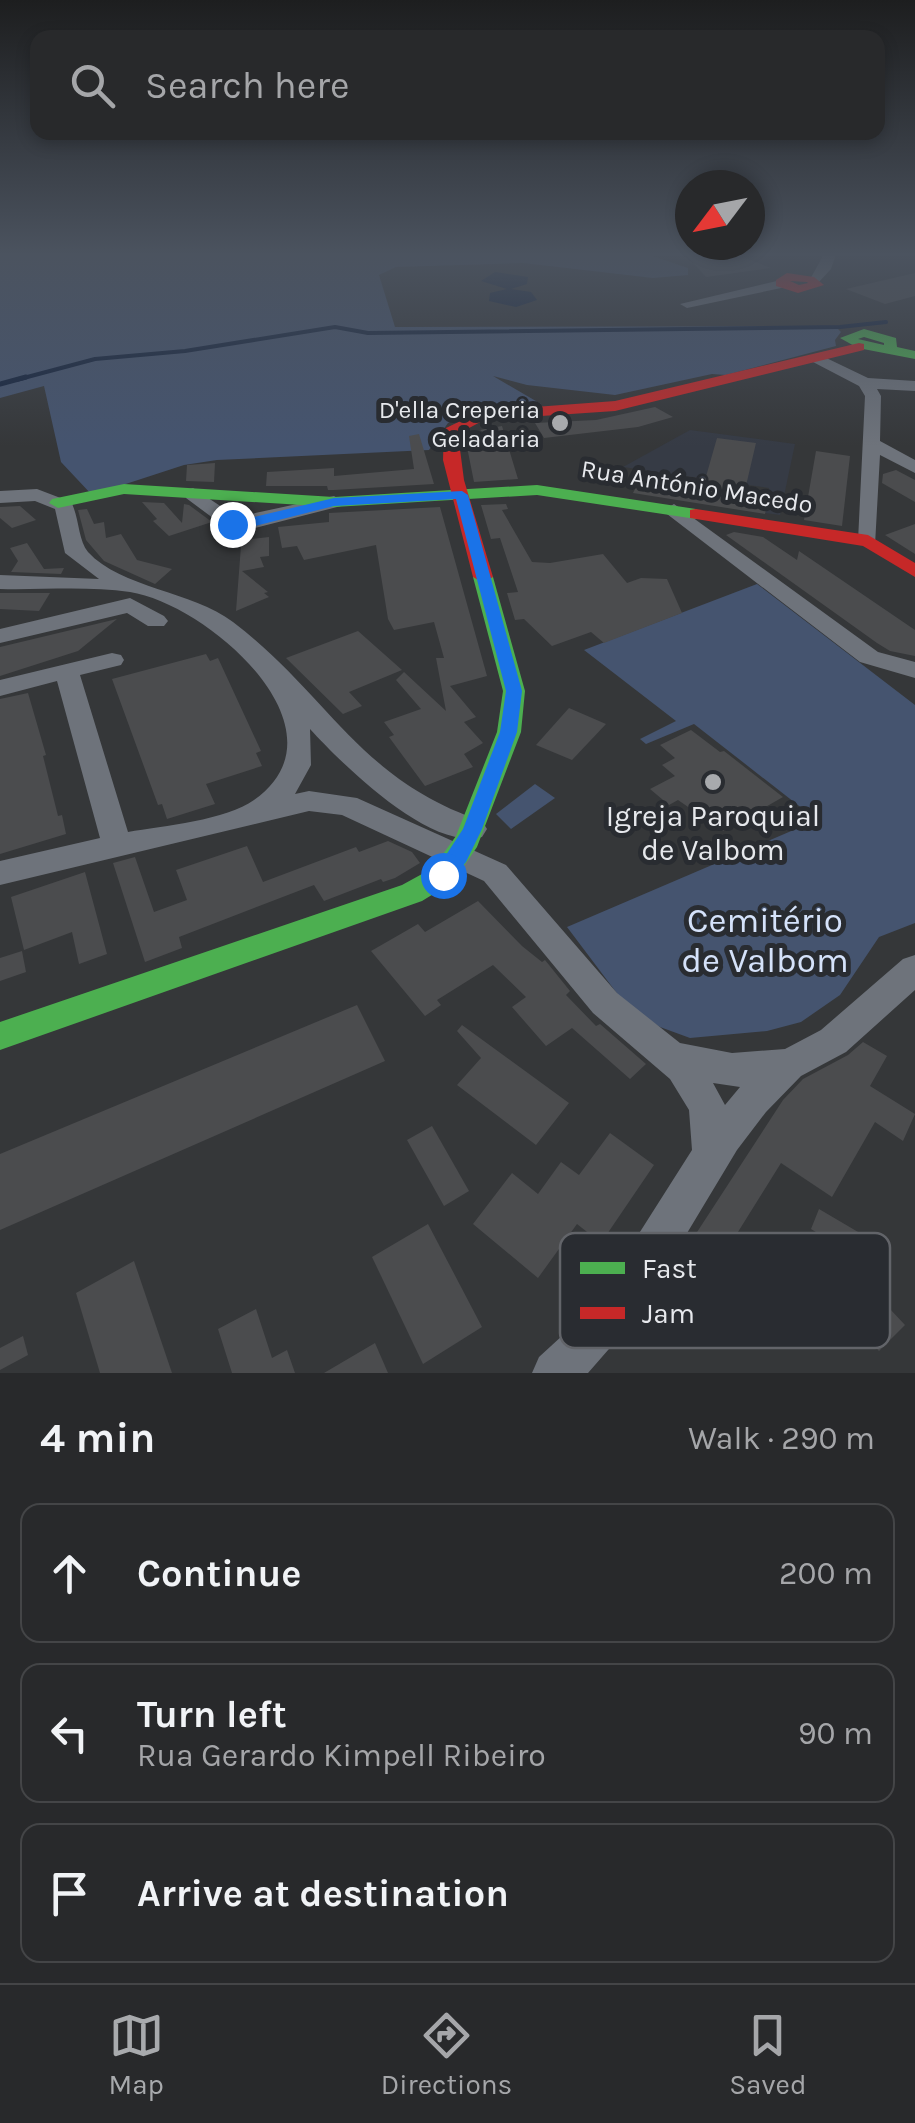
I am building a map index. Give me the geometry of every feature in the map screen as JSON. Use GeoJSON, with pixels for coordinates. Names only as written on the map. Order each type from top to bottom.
{"type":"FeatureCollection","features":[{"type":"Feature","properties":{"kind":"street"},"geometry":{"type":"LineString","coordinates":[[837,318],[890,347],[915,355]]}},
{"type":"Feature","properties":{"kind":"street"},"geometry":{"type":"LineString","coordinates":[[0,1036],[412,892],[443,875],[466,843],[509,732],[514,691],[446,440],[450,432],[468,420],[513,412],[585,411],[615,406],[818,359],[846,326]]}},
{"type":"Feature","properties":{"kind":"street"},"geometry":{"type":"LineString","coordinates":[[818,359],[866,384],[915,386]]}},
{"type":"Feature","properties":{"kind":"street"},"geometry":{"type":"LineString","coordinates":[[866,384],[873,396],[868,540]]}},
{"type":"Feature","properties":{"kind":"street"},"geometry":{"type":"LineString","coordinates":[[873,444],[915,467]]}},
{"type":"Feature","properties":{"kind":"street","name":"Rua António Macedo"},"geometry":{"type":"LineString","coordinates":[[58,503],[124,490],[334,502],[537,490],[868,540],[915,571]]}},
{"type":"Feature","properties":{"kind":"street"},"geometry":{"type":"LineString","coordinates":[[0,496],[37,495],[64,506],[76,553],[110,576],[188,604],[226,628],[390,790],[444,822],[495,872],[606,1004],[683,1067],[707,1106],[712,1155]]}},
{"type":"Feature","properties":{"kind":"street"},"geometry":{"type":"LineString","coordinates":[[674,510],[869,658],[915,670]]}},
{"type":"Feature","properties":{"kind":"street"},"geometry":{"type":"LineString","coordinates":[[0,582],[134,586]]}},
{"type":"Feature","properties":{"kind":"street"},"geometry":{"type":"LineString","coordinates":[[0,636],[130,605],[156,621]]}},
{"type":"Feature","properties":{"kind":"street"},"geometry":{"type":"LineString","coordinates":[[0,688],[112,660]]}},
{"type":"Feature","properties":{"kind":"street"},"geometry":{"type":"LineString","coordinates":[[67,672],[117,844]]}},
{"type":"Feature","properties":{"kind":"street"},"geometry":{"type":"LineString","coordinates":[[262,810],[286,790],[300,750],[297,721],[279,682]]}},
{"type":"Feature","properties":{"kind":"street"},"geometry":{"type":"LineString","coordinates":[[0,873],[309,801],[347,805],[466,843]]}},
{"type":"Feature","properties":{"kind":"street"},"geometry":{"type":"LineString","coordinates":[[663,1233],[687,1189],[756,1092],[788,1066],[834,1044],[915,969]]}},
{"type":"Feature","properties":{"kind":"street"},"geometry":{"type":"LineString","coordinates":[[670,1056],[736,1070],[788,1066]]}},
{"type":"Feature","properties":{"kind":"street"},"geometry":{"type":"LineString","coordinates":[[556,1373],[587,1348]]}},
{"type":"Feature","properties":{"kind":"shaded area"},"geometry":{"type":"Polygon","coordinates":[[[690,430],[795,444],[780,515],[765,513],[769,488],[623,467],[690,430]]]}},
{"type":"Feature","properties":{"kind":"green space"},"geometry":{"type":"Polygon","coordinates":[[[0,318],[392,318],[395,327],[835,326],[841,332],[836,346],[726,375],[712,374],[615,395],[527,385],[493,376],[541,404],[478,409],[448,423],[429,450],[217,460],[184,465],[92,495],[61,462],[44,386],[0,398],[0,318]]]}},
{"type":"Feature","properties":{"kind":"green space","name":"Cemitério de Valbom"},"geometry":{"type":"Polygon","coordinates":[[[757,584],[915,705],[915,923],[879,937],[840,995],[801,1022],[767,1031],[690,1038],[660,1027],[625,1004],[567,927],[817,820],[694,724],[646,744],[640,739],[676,721],[584,650],[757,584]]]}},
{"type":"Feature","properties":{"kind":"green space"},"geometry":{"type":"Polygon","coordinates":[[[535,784],[555,798],[511,829],[496,814],[535,784]]]}},
{"type":"Feature","properties":{"kind":"building"},"geometry":{"type":"Polygon","coordinates":[[[655,407],[673,417],[638,427],[544,438],[535,423],[596,420],[655,407]]]}},
{"type":"Feature","properties":{"kind":"building"},"geometry":{"type":"Polygon","coordinates":[[[502,426],[518,479],[474,482],[466,442],[496,441],[480,430],[502,426]]]}},
{"type":"Feature","properties":{"kind":"building"},"geometry":{"type":"Polygon","coordinates":[[[419,434],[434,484],[334,490],[327,486],[266,486],[267,472],[334,468],[334,476],[414,469],[409,436],[419,434]]]}},
{"type":"Feature","properties":{"kind":"building"},"geometry":{"type":"Polygon","coordinates":[[[717,438],[756,443],[745,490],[770,494],[765,514],[633,493],[641,477],[703,487],[717,438]]]}},
{"type":"Feature","properties":{"kind":"building"},"geometry":{"type":"Polygon","coordinates":[[[816,451],[850,456],[842,526],[804,520],[816,451]]]}},
{"type":"Feature","properties":{"kind":"building"},"geometry":{"type":"Polygon","coordinates":[[[215,463],[214,482],[186,481],[187,465],[215,463]]]}},
{"type":"Feature","properties":{"kind":"building"},"geometry":{"type":"Polygon","coordinates":[[[896,470],[915,480],[915,502],[882,483],[883,474],[896,470]]]}},
{"type":"Feature","properties":{"kind":"building"},"geometry":{"type":"Polygon","coordinates":[[[142,502],[164,503],[182,523],[184,504],[189,505],[212,522],[169,536],[153,521],[157,519],[142,502]]]}},
{"type":"Feature","properties":{"kind":"building"},"geometry":{"type":"Polygon","coordinates":[[[506,504],[508,509],[502,510],[532,562],[550,563],[603,554],[627,583],[641,578],[667,579],[682,613],[604,643],[591,632],[552,646],[524,619],[515,620],[507,593],[518,592],[500,538],[491,539],[481,505],[506,504]]]}},
{"type":"Feature","properties":{"kind":"building"},"geometry":{"type":"Polygon","coordinates":[[[20,506],[36,520],[12,528],[0,518],[0,507],[20,506]]]}},
{"type":"Feature","properties":{"kind":"building"},"geometry":{"type":"Polygon","coordinates":[[[440,507],[487,676],[450,686],[476,717],[464,722],[483,743],[464,754],[473,767],[425,786],[389,737],[394,735],[384,722],[421,709],[396,680],[404,672],[446,711],[436,658],[444,658],[434,622],[394,630],[388,619],[376,545],[304,560],[297,546],[282,548],[278,527],[329,522],[329,513],[440,507]]]}},
{"type":"Feature","properties":{"kind":"building"},"geometry":{"type":"Polygon","coordinates":[[[87,509],[94,524],[104,522],[106,538],[121,534],[137,560],[172,569],[155,584],[104,561],[86,540],[78,510],[87,509]]]}},
{"type":"Feature","properties":{"kind":"building"},"geometry":{"type":"Polygon","coordinates":[[[915,524],[915,554],[885,535],[915,524]]]}},
{"type":"Feature","properties":{"kind":"building"},"geometry":{"type":"Polygon","coordinates":[[[734,532],[763,537],[797,560],[799,551],[915,630],[915,656],[890,651],[877,643],[726,535],[734,532]]]}},
{"type":"Feature","properties":{"kind":"building"},"geometry":{"type":"Polygon","coordinates":[[[242,533],[250,533],[252,539],[269,537],[269,556],[260,557],[264,567],[242,571],[269,597],[236,611],[242,533]]]}},
{"type":"Feature","properties":{"kind":"building"},"geometry":{"type":"Polygon","coordinates":[[[27,543],[44,569],[64,568],[61,574],[11,572],[18,561],[10,548],[27,543]]]}},
{"type":"Feature","properties":{"kind":"building"},"geometry":{"type":"Polygon","coordinates":[[[0,593],[50,593],[39,611],[0,609],[0,593]]]}},
{"type":"Feature","properties":{"kind":"building"},"geometry":{"type":"Polygon","coordinates":[[[117,619],[78,651],[0,676],[0,647],[117,619]]]}},
{"type":"Feature","properties":{"kind":"building"},"geometry":{"type":"Polygon","coordinates":[[[358,631],[402,670],[349,692],[362,706],[343,714],[286,658],[358,631]]]}},
{"type":"Feature","properties":{"kind":"building"},"geometry":{"type":"Polygon","coordinates":[[[206,654],[210,661],[218,658],[261,751],[256,753],[262,766],[206,784],[215,804],[167,819],[162,804],[158,805],[112,679],[206,654]]]}},
{"type":"Feature","properties":{"kind":"building"},"geometry":{"type":"Polygon","coordinates":[[[28,693],[58,816],[62,815],[66,834],[0,854],[0,699],[28,693]]]}},
{"type":"Feature","properties":{"kind":"building"},"geometry":{"type":"Polygon","coordinates":[[[569,708],[606,724],[572,760],[536,745],[569,708]]]}},
{"type":"Feature","properties":{"kind":"building","name":"Igreja Paroquial de Valbom"},"geometry":{"type":"Polygon","coordinates":[[[691,730],[783,797],[723,831],[678,800],[669,805],[650,789],[675,776],[662,765],[675,758],[660,745],[691,730]]]}},
{"type":"Feature","properties":{"kind":"building"},"geometry":{"type":"Polygon","coordinates":[[[388,841],[412,852],[420,863],[395,878],[383,882],[381,879],[324,901],[314,885],[179,937],[182,948],[145,962],[113,863],[135,857],[154,912],[187,900],[176,870],[247,846],[263,882],[356,847],[359,852],[388,841]]]}},
{"type":"Feature","properties":{"kind":"building"},"geometry":{"type":"Polygon","coordinates":[[[85,872],[107,954],[79,964],[72,932],[24,950],[11,897],[85,872]]]}},
{"type":"Feature","properties":{"kind":"building"},"geometry":{"type":"Polygon","coordinates":[[[478,901],[522,946],[542,962],[545,960],[570,991],[566,995],[596,1026],[600,1024],[646,1064],[630,1079],[572,1028],[546,1046],[512,1007],[526,997],[493,965],[437,1000],[441,1005],[425,1016],[371,951],[418,924],[425,932],[478,901]]]}},
{"type":"Feature","properties":{"kind":"building"},"geometry":{"type":"Polygon","coordinates":[[[22,951],[26,972],[0,981],[0,958],[22,951]]]}},
{"type":"Feature","properties":{"kind":"building"},"geometry":{"type":"Polygon","coordinates":[[[357,1005],[385,1061],[0,1230],[0,1154],[357,1005]]]}},
{"type":"Feature","properties":{"kind":"building"},"geometry":{"type":"Polygon","coordinates":[[[462,1025],[569,1103],[536,1145],[457,1085],[481,1058],[457,1031],[462,1025]]]}},
{"type":"Feature","properties":{"kind":"building"},"geometry":{"type":"Polygon","coordinates":[[[863,1042],[887,1056],[870,1086],[915,1114],[903,1141],[875,1122],[832,1197],[781,1163],[737,1233],[696,1233],[783,1100],[803,1079],[848,1055],[863,1042]]]}},
{"type":"Feature","properties":{"kind":"building"},"geometry":{"type":"Polygon","coordinates":[[[432,1126],[469,1191],[444,1206],[407,1140],[432,1126]]]}},
{"type":"Feature","properties":{"kind":"building"},"geometry":{"type":"Polygon","coordinates":[[[610,1133],[654,1165],[608,1233],[588,1233],[577,1224],[570,1233],[560,1233],[560,1248],[538,1278],[473,1224],[512,1173],[538,1194],[561,1162],[579,1175],[610,1133]]]}},
{"type":"Feature","properties":{"kind":"building"},"geometry":{"type":"Polygon","coordinates":[[[819,1209],[860,1233],[817,1233],[811,1229],[819,1209]]]}},
{"type":"Feature","properties":{"kind":"building"},"geometry":{"type":"Polygon","coordinates":[[[428,1224],[482,1327],[423,1364],[372,1257],[428,1224]]]}},
{"type":"Feature","properties":{"kind":"building"},"geometry":{"type":"Polygon","coordinates":[[[134,1261],[172,1373],[100,1373],[76,1293],[134,1261]]]}},
{"type":"Feature","properties":{"kind":"building"},"geometry":{"type":"Polygon","coordinates":[[[256,1309],[272,1358],[287,1350],[295,1373],[232,1373],[218,1329],[256,1309]]]}},
{"type":"Feature","properties":{"kind":"building"},"geometry":{"type":"Polygon","coordinates":[[[890,1309],[905,1325],[890,1340],[890,1309]]]}},
{"type":"Feature","properties":{"kind":"building"},"geometry":{"type":"Polygon","coordinates":[[[23,1336],[28,1355],[0,1370],[0,1348],[23,1336]]]}},
{"type":"Feature","properties":{"kind":"building"},"geometry":{"type":"Polygon","coordinates":[[[375,1343],[388,1373],[324,1373],[375,1343]]]}},
{"type":"Feature","properties":{"kind":"waterway"},"geometry":{"type":"LineString","coordinates":[[16,380],[95,359],[185,351],[335,327],[368,333],[840,327],[886,322]]}},
{"type":"Feature","properties":{"kind":"waterway"},"geometry":{"type":"LineString","coordinates":[[0,384],[26,377]]}},
{"type":"Feature","properties":{"kind":"traffic: fast"},"geometry":{"type":"LineString","coordinates":[[890,347],[891,341],[864,333],[847,338],[915,355]]}},
{"type":"Feature","properties":{"kind":"traffic: fast"},"geometry":{"type":"LineString","coordinates":[[58,503],[124,489],[334,502],[537,490],[696,514]]}},
{"type":"Feature","properties":{"kind":"traffic: fast"},"geometry":{"type":"LineString","coordinates":[[0,1036],[412,893],[443,875],[468,840],[509,732],[514,691],[483,577]]}},
{"type":"Feature","properties":{"kind":"traffic: jam"},"geometry":{"type":"LineString","coordinates":[[483,577],[455,480],[450,432],[481,416],[615,406],[859,347]]}},
{"type":"Feature","properties":{"kind":"traffic: jam"},"geometry":{"type":"LineString","coordinates":[[696,514],[868,541],[915,571]]}},
{"type":"Feature","properties":{"kind":"place","name":"D'ella Creperia Geladaria"},"geometry":{"type":"Point","coordinates":[560,423]}},
{"type":"Feature","properties":{"kind":"place","name":"Igreja Paroquial de Valbom"},"geometry":{"type":"Point","coordinates":[713,782]}},
{"type":"Feature","properties":{"kind":"route"},"geometry":{"type":"LineString","coordinates":[[232,524],[247,524],[334,502],[462,495],[514,691],[509,732],[472,829],[459,856],[443,875]]}}]}
